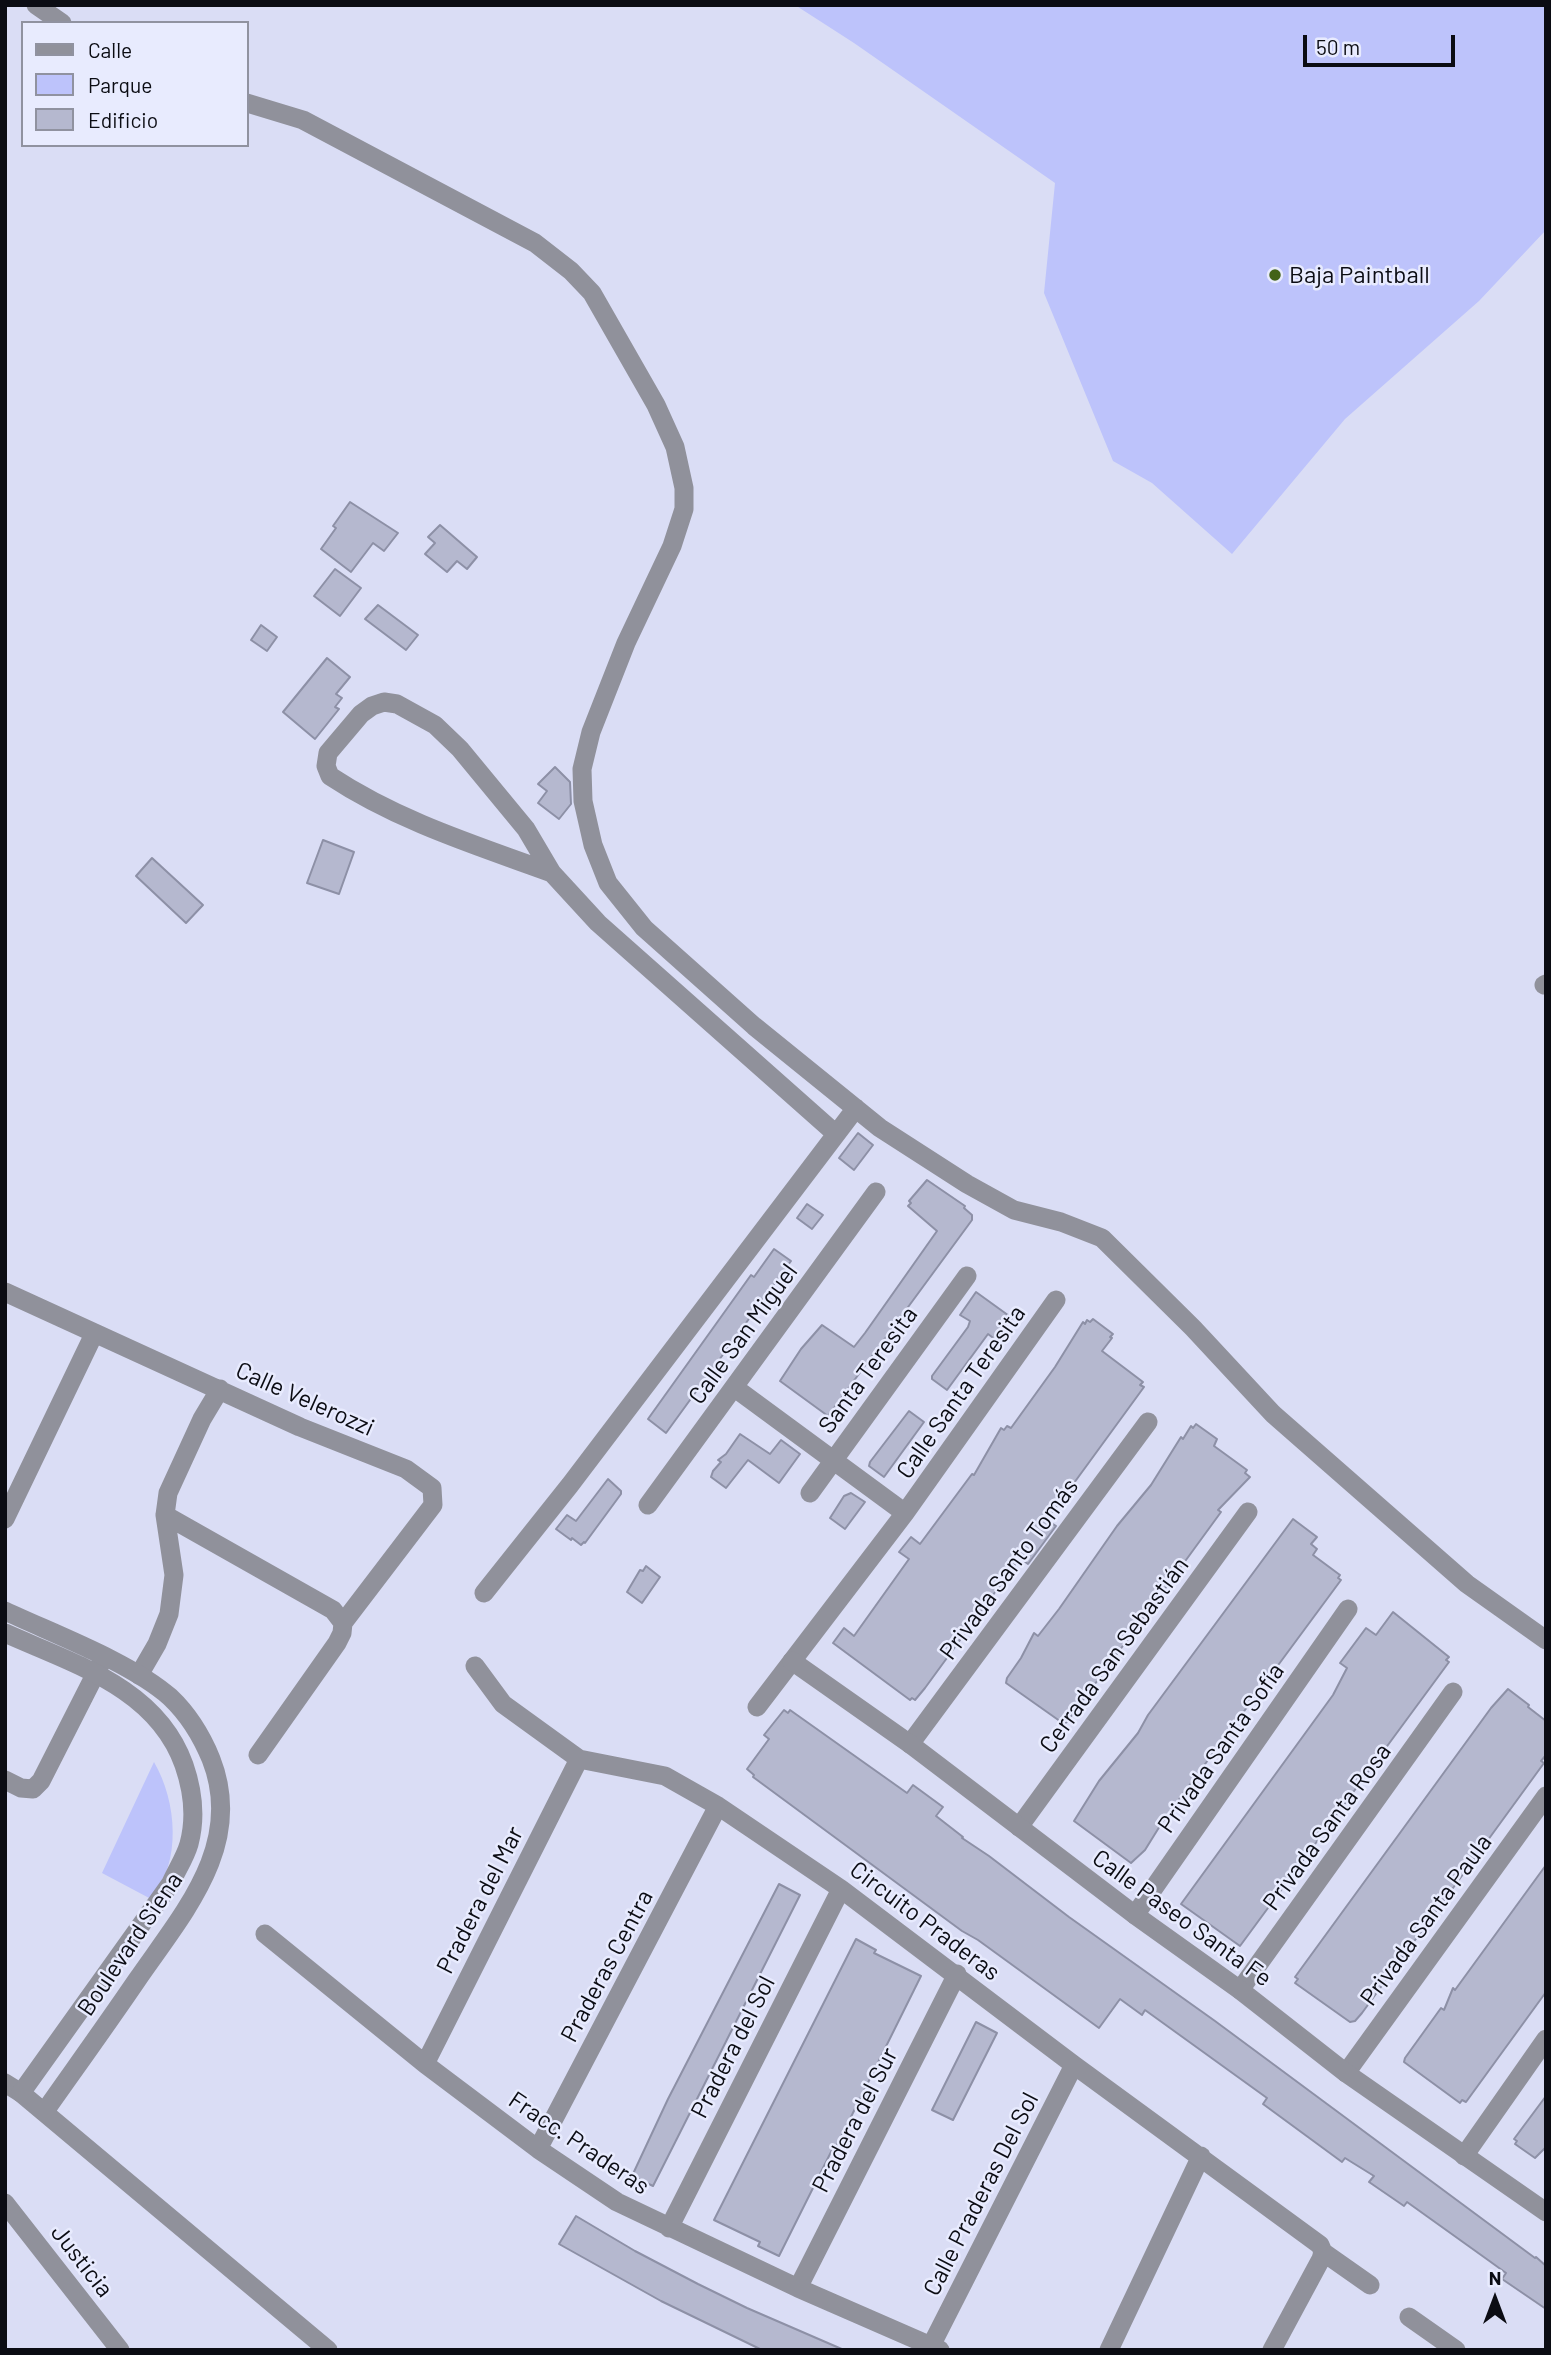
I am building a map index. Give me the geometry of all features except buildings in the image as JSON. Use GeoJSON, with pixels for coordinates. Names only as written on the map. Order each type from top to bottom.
{"type":"FeatureCollection","features":[{"type":"Feature","properties":{"kind":"street"},"geometry":{"type":"LineString","coordinates":[[36,5],[59,21]]}},
{"type":"Feature","properties":{"kind":"street"},"geometry":{"type":"LineString","coordinates":[[248,103],[303,120],[535,243],[571,271],[592,293],[656,405],[675,447],[684,488],[684,509],[672,546],[626,643],[591,732],[582,769],[583,801],[593,845],[608,883],[644,929],[754,1026],[880,1128],[956,1177],[1014,1210],[1061,1222],[1102,1238],[1193,1328],[1273,1414],[1468,1584],[1546,1640]]}},
{"type":"Feature","properties":{"kind":"street"},"geometry":{"type":"LineString","coordinates":[[552,873],[428,828],[386,809],[330,776],[326,766],[328,753],[361,715],[372,706],[384,702],[409,709],[435,724],[460,749],[526,829],[552,873],[598,923],[836,1134]]}},
{"type":"Feature","properties":{"kind":"street"},"geometry":{"type":"LineString","coordinates":[[484,1593],[570,1485],[856,1108]]}},
{"type":"Feature","properties":{"kind":"street","name":"Calle San Miguel"},"geometry":{"type":"LineString","coordinates":[[649,1505],[876,1192]]}},
{"type":"Feature","properties":{"kind":"street","name":"Santa Teresita"},"geometry":{"type":"LineString","coordinates":[[810,1493],[967,1276]]}},
{"type":"Feature","properties":{"kind":"street","name":"Calle Velerozzi"},"geometry":{"type":"LineString","coordinates":[[5,1292],[300,1427],[406,1469],[432,1488],[433,1505],[342,1623]]}},
{"type":"Feature","properties":{"kind":"street","name":"Calle Santa Teresita"},"geometry":{"type":"LineString","coordinates":[[757,1707],[905,1513],[1056,1300]]}},
{"type":"Feature","properties":{"kind":"street"},"geometry":{"type":"LineString","coordinates":[[5,1519],[94,1334]]}},
{"type":"Feature","properties":{"kind":"street","name":"Calle Santa Teresita"},"geometry":{"type":"LineString","coordinates":[[735,1388],[905,1513]]}},
{"type":"Feature","properties":{"kind":"street"},"geometry":{"type":"LineString","coordinates":[[139,1675],[157,1644],[169,1614],[174,1574],[165,1516],[168,1493],[202,1419],[220,1389]]}},
{"type":"Feature","properties":{"kind":"street","name":"Privada Santo Tomás"},"geometry":{"type":"LineString","coordinates":[[910,1744],[1148,1422]]}},
{"type":"Feature","properties":{"kind":"street","name":"Cerrada San Sebastián"},"geometry":{"type":"LineString","coordinates":[[1018,1826],[1248,1512]]}},
{"type":"Feature","properties":{"kind":"street"},"geometry":{"type":"LineString","coordinates":[[165,1516],[333,1610],[342,1623],[342,1633],[337,1643],[258,1755]]}},
{"type":"Feature","properties":{"kind":"street","name":"Privada Santa Sofía"},"geometry":{"type":"LineString","coordinates":[[1135,1914],[1348,1609]]}},
{"type":"Feature","properties":{"kind":"street","name":"Boulevard Siena"},"geometry":{"type":"LineString","coordinates":[[5,1611],[99,1665],[158,1718],[178,1748],[189,1779],[193,1812],[188,1846],[170,1883],[13,2088]]}},
{"type":"Feature","properties":{"kind":"street","name":"Boulevard Siena"},"geometry":{"type":"LineString","coordinates":[[5,1633],[99,1665],[139,1675],[171,1698],[202,1737],[216,1771],[222,1812],[216,1850],[194,1897],[45,2111]]}},
{"type":"Feature","properties":{"kind":"street","name":"Calle Paseo Santa Fe"},"geometry":{"type":"LineString","coordinates":[[792,1661],[910,1744],[1240,1990],[1346,2073],[1546,2212]]}},
{"type":"Feature","properties":{"kind":"street"},"geometry":{"type":"LineString","coordinates":[[5,1780],[21,1788],[33,1788],[41,1781],[99,1665]]}},
{"type":"Feature","properties":{"kind":"street","name":"Circuito Praderas"},"geometry":{"type":"LineString","coordinates":[[475,1666],[503,1704],[579,1759],[665,1776],[718,1806],[841,1889],[1074,2065],[1320,2245],[1322,2255],[1370,2285]]}},
{"type":"Feature","properties":{"kind":"street","name":"Privada Santa Rosa"},"geometry":{"type":"LineString","coordinates":[[1240,1990],[1453,1692]]}},
{"type":"Feature","properties":{"kind":"street","name":"Pradera del Mar"},"geometry":{"type":"LineString","coordinates":[[425,2064],[579,1759]]}},
{"type":"Feature","properties":{"kind":"street","name":"Privada Santa Paula"},"geometry":{"type":"LineString","coordinates":[[1346,2073],[1546,1796]]}},
{"type":"Feature","properties":{"kind":"street","name":"Praderas Centra"},"geometry":{"type":"LineString","coordinates":[[538,2149],[718,1806]]}},
{"type":"Feature","properties":{"kind":"street","name":"Pradera del Sol"},"geometry":{"type":"LineString","coordinates":[[669,2228],[841,1889]]}},
{"type":"Feature","properties":{"kind":"street","name":"Fracc. Praderas"},"geometry":{"type":"LineString","coordinates":[[264,1934],[425,2064],[538,2149],[617,2202],[798,2288],[936,2348]]}},
{"type":"Feature","properties":{"kind":"street","name":"Pradera del Sur"},"geometry":{"type":"LineString","coordinates":[[798,2288],[957,1974]]}},
{"type":"Feature","properties":{"kind":"street"},"geometry":{"type":"LineString","coordinates":[[1464,2156],[1546,2039]]}},
{"type":"Feature","properties":{"kind":"street","name":"Calle Praderas Del Sol"},"geometry":{"type":"LineString","coordinates":[[936,2348],[1074,2065]]}},
{"type":"Feature","properties":{"kind":"street"},"geometry":{"type":"LineString","coordinates":[[13,2088],[45,2111],[327,2350]]}},
{"type":"Feature","properties":{"kind":"street"},"geometry":{"type":"LineString","coordinates":[[1109,2350],[1200,2156]]}},
{"type":"Feature","properties":{"kind":"street","name":"Justicia"},"geometry":{"type":"LineString","coordinates":[[5,2203],[120,2350]]}},
{"type":"Feature","properties":{"kind":"street"},"geometry":{"type":"LineString","coordinates":[[1272,2350],[1322,2255]]}},
{"type":"Feature","properties":{"kind":"street"},"geometry":{"type":"LineString","coordinates":[[1409,2317],[1457,2350]]}},
{"type":"Feature","properties":{"kind":"green space","name":"Baja Paintball"},"geometry":{"type":"Polygon","coordinates":[[[795,5],[1546,5],[1546,230],[1479,301],[1345,419],[1232,554],[1152,483],[1113,461],[1044,293],[1055,183],[795,5]]]}},
{"type":"Feature","properties":{"kind":"green space"},"geometry":{"type":"Polygon","coordinates":[[[154,1762],[168,1795],[173,1832],[168,1868],[151,1899],[102,1873],[154,1762]]]}},
{"type":"Feature","properties":{"kind":"place","name":"Baja Paintball"},"geometry":{"type":"Point","coordinates":[1275,275]}}]}
